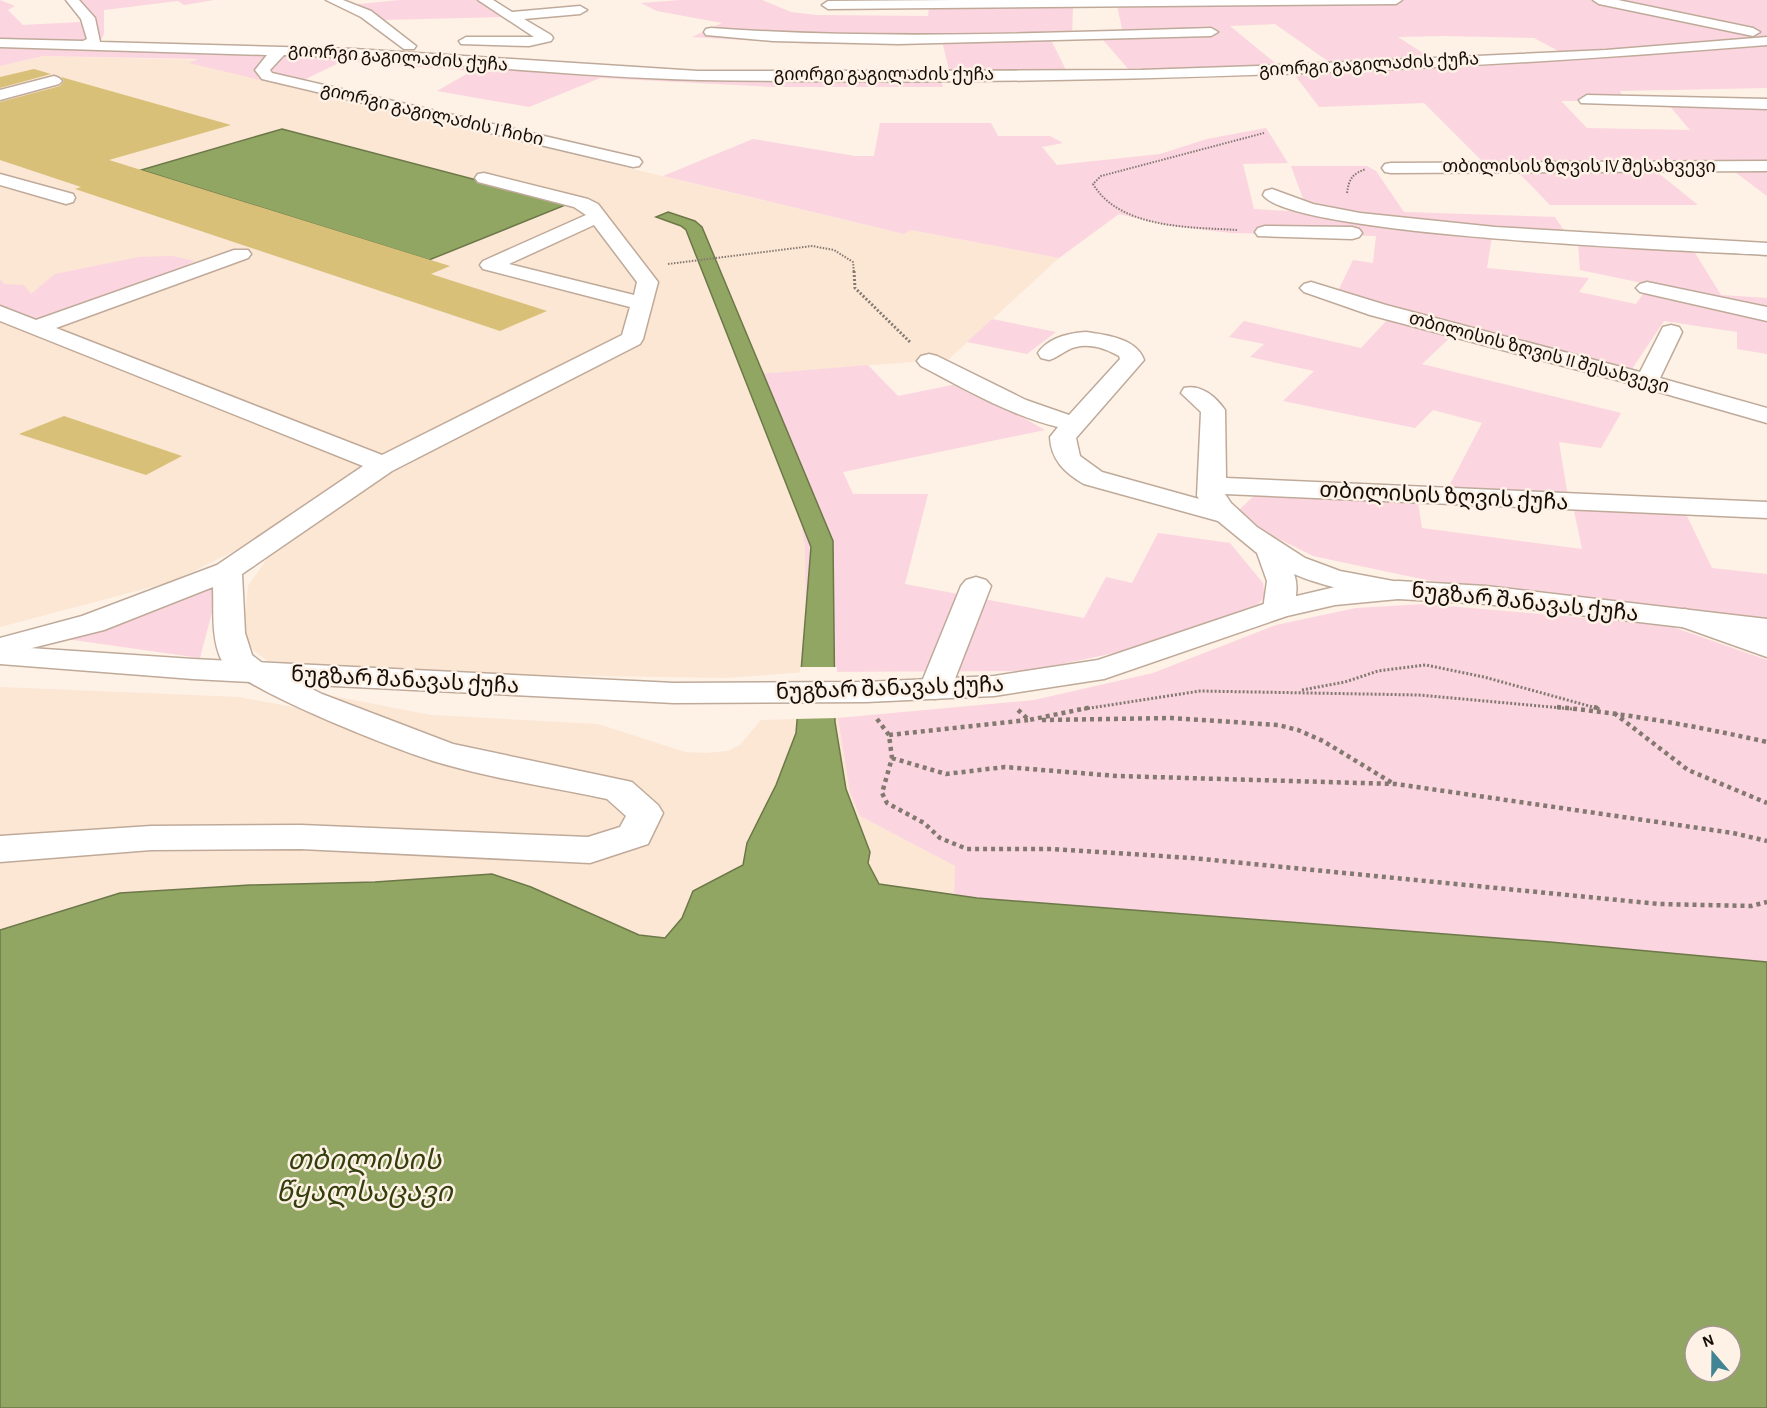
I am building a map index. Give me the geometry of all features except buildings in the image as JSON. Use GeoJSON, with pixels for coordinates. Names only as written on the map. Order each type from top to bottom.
{"type":"FeatureCollection","features":[{"type":"Feature","properties":{"kind":"street"},"geometry":{"type":"LineString","coordinates":[[72,0],[88,18],[88,25],[94,40],[87,45]]}},
{"type":"Feature","properties":{"kind":"street"},"geometry":{"type":"LineString","coordinates":[[332,0],[366,14],[409,46]]}},
{"type":"Feature","properties":{"kind":"street"},"geometry":{"type":"LineString","coordinates":[[451,41],[529,42],[546,38],[484,0]]}},
{"type":"Feature","properties":{"kind":"street"},"geometry":{"type":"LineString","coordinates":[[711,32],[876,41],[1205,18],[1396,0]]}},
{"type":"Feature","properties":{"kind":"street"},"geometry":{"type":"LineString","coordinates":[[1589,0],[1616,19]]}},
{"type":"Feature","properties":{"kind":"street"},"geometry":{"type":"LineString","coordinates":[[1599,0],[1664,6],[1717,45]]}},
{"type":"Feature","properties":{"kind":"street"},"geometry":{"type":"LineString","coordinates":[[1641,0],[1765,36]]}},
{"type":"Feature","properties":{"kind":"street"},"geometry":{"type":"LineString","coordinates":[[828,5],[894,3],[1205,18]]}},
{"type":"Feature","properties":{"kind":"street"},"geometry":{"type":"LineString","coordinates":[[509,16],[580,10]]}},
{"type":"Feature","properties":{"kind":"street","name":"გიორგი გაგილაძის ქუჩა"},"geometry":{"type":"LineString","coordinates":[[0,43],[283,50],[392,55],[546,68],[698,75],[1119,74],[1660,50],[1717,45],[1765,36]]}},
{"type":"Feature","properties":{"kind":"street"},"geometry":{"type":"LineString","coordinates":[[1644,40],[1660,50]]}},
{"type":"Feature","properties":{"kind":"street"},"geometry":{"type":"LineString","coordinates":[[392,55],[409,46],[425,43]]}},
{"type":"Feature","properties":{"kind":"street","name":"გიორგი გაგილაძის I ჩიხი"},"geometry":{"type":"LineString","coordinates":[[283,50],[275,55],[262,70],[267,76],[633,162]]}},
{"type":"Feature","properties":{"kind":"street"},"geometry":{"type":"LineString","coordinates":[[1246,56],[1258,69]]}},
{"type":"Feature","properties":{"kind":"street"},"geometry":{"type":"LineString","coordinates":[[0,95],[54,81]]}},
{"type":"Feature","properties":{"kind":"street"},"geometry":{"type":"LineString","coordinates":[[1587,100],[1767,104]]}},
{"type":"Feature","properties":{"kind":"street"},"geometry":{"type":"LineString","coordinates":[[0,110],[33,103]]}},
{"type":"Feature","properties":{"kind":"street","name":"თბილისის ზღვის IV შესახვევი"},"geometry":{"type":"LineString","coordinates":[[1391,168],[1767,166]]}},
{"type":"Feature","properties":{"kind":"street"},"geometry":{"type":"LineString","coordinates":[[0,647],[93,624],[227,571],[383,465],[632,339],[648,282],[586,205],[484,178]]}},
{"type":"Feature","properties":{"kind":"street"},"geometry":{"type":"LineString","coordinates":[[0,179],[66,198]]}},
{"type":"Feature","properties":{"kind":"street"},"geometry":{"type":"LineString","coordinates":[[1272,195],[1309,210],[1360,219],[1495,233],[1767,249]]}},
{"type":"Feature","properties":{"kind":"street"},"geometry":{"type":"LineString","coordinates":[[597,217],[490,265],[642,304]]}},
{"type":"Feature","properties":{"kind":"street"},"geometry":{"type":"LineString","coordinates":[[1264,232],[1495,233]]}},
{"type":"Feature","properties":{"kind":"street"},"geometry":{"type":"LineString","coordinates":[[37,327],[242,254]]}},
{"type":"Feature","properties":{"kind":"street","name":"თბილისის ზღვის II შესახვევი"},"geometry":{"type":"LineString","coordinates":[[1311,288],[1378,310],[1647,381],[1767,416]]}},
{"type":"Feature","properties":{"kind":"street"},"geometry":{"type":"LineString","coordinates":[[1647,288],[1767,314]]}},
{"type":"Feature","properties":{"kind":"street"},"geometry":{"type":"LineString","coordinates":[[0,313],[383,465]]}},
{"type":"Feature","properties":{"kind":"street"},"geometry":{"type":"LineString","coordinates":[[1647,381],[1671,332]]}},
{"type":"Feature","properties":{"kind":"street"},"geometry":{"type":"LineString","coordinates":[[1049,353],[1062,342],[1085,339],[1118,346],[1130,354],[1132,360],[1063,437],[1062,448],[1077,469],[1093,478],[1224,514]]}},
{"type":"Feature","properties":{"kind":"street"},"geometry":{"type":"LineString","coordinates":[[929,361],[1020,408],[1050,419],[1074,424]]}},
{"type":"Feature","properties":{"kind":"street"},"geometry":{"type":"LineString","coordinates":[[1193,393],[1213,410],[1211,496],[1224,514],[1270,551],[1324,576],[1398,590]]}},
{"type":"Feature","properties":{"kind":"street","name":"თბილისის ზღვის ქუჩა"},"geometry":{"type":"LineString","coordinates":[[1213,485],[1461,498],[1767,510]]}},
{"type":"Feature","properties":{"kind":"street"},"geometry":{"type":"LineString","coordinates":[[1270,551],[1282,581],[1278,609]]}},
{"type":"Feature","properties":{"kind":"street"},"geometry":{"type":"LineString","coordinates":[[0,849],[151,838],[301,837],[590,850],[635,835],[645,813],[619,790],[444,753],[310,701],[255,673],[237,659],[230,633],[227,571]]}},
{"type":"Feature","properties":{"kind":"street"},"geometry":{"type":"LineString","coordinates":[[935,689],[976,586]]}},
{"type":"Feature","properties":{"kind":"street","name":"ნუგზარ შანავას ქუჩა"},"geometry":{"type":"LineString","coordinates":[[0,655],[255,673],[662,692],[763,693],[870,703],[935,689],[994,686],[1104,669],[1278,609],[1335,596],[1398,590],[1486,595],[1767,628]]}},
{"type":"Feature","properties":{"kind":"street"},"geometry":{"type":"LineString","coordinates":[[1685,618],[1767,648]]}},
{"type":"Feature","properties":{"kind":"path"},"geometry":{"type":"LineString","coordinates":[[1264,133],[1101,176],[1093,184],[1104,200],[1134,215],[1185,226],[1264,232]]}},
{"type":"Feature","properties":{"kind":"path"},"geometry":{"type":"LineString","coordinates":[[1309,210],[1330,208],[1346,201],[1349,180],[1357,172],[1369,168],[1391,168]]}},
{"type":"Feature","properties":{"kind":"path"},"geometry":{"type":"LineString","coordinates":[[678,263],[815,246],[832,248],[845,254],[853,262],[855,288],[929,361]]}},
{"type":"Feature","properties":{"kind":"path"},"geometry":{"type":"LineString","coordinates":[[1294,691],[1345,682],[1378,671],[1426,665],[1484,677],[1611,712],[1688,770],[1767,803]]}},
{"type":"Feature","properties":{"kind":"path"},"geometry":{"type":"LineString","coordinates":[[994,686],[1029,720]]}},
{"type":"Feature","properties":{"kind":"path"},"geometry":{"type":"LineString","coordinates":[[1029,720],[1107,704],[1200,692],[1294,691],[1419,695],[1611,712],[1685,723],[1767,742]]}},
{"type":"Feature","properties":{"kind":"path"},"geometry":{"type":"LineString","coordinates":[[870,703],[889,735],[892,758],[882,793],[887,803],[901,813],[924,823],[940,838],[967,849],[1052,849],[1192,858],[1659,904],[1751,906],[1767,902]]}},
{"type":"Feature","properties":{"kind":"path"},"geometry":{"type":"LineString","coordinates":[[889,735],[1029,720],[1118,716],[1249,722],[1298,730],[1396,784]]}},
{"type":"Feature","properties":{"kind":"path"},"geometry":{"type":"LineString","coordinates":[[892,758],[946,774],[1005,767],[1117,776],[1396,784],[1540,803],[1733,833],[1767,841]]}},
{"type":"Feature","properties":{"kind":"shaded area"},"geometry":{"type":"Polygon","coordinates":[[[0,0],[15,6],[8,10],[23,25],[80,22],[87,40],[0,42],[0,0]]]}},
{"type":"Feature","properties":{"kind":"shaded area"},"geometry":{"type":"Polygon","coordinates":[[[77,0],[214,0],[184,5],[178,1],[104,10],[104,34],[99,44],[77,0]]]}},
{"type":"Feature","properties":{"kind":"shaded area"},"geometry":{"type":"Polygon","coordinates":[[[400,0],[480,0],[506,17],[381,20],[349,5],[400,0]]]}},
{"type":"Feature","properties":{"kind":"shaded area"},"geometry":{"type":"Polygon","coordinates":[[[681,0],[762,0],[791,12],[817,15],[928,16],[929,7],[879,7],[881,0],[1767,0],[1767,38],[1564,54],[1534,38],[1398,37],[1434,60],[1332,64],[1275,24],[1230,26],[1280,67],[1130,71],[1097,33],[1123,33],[1117,6],[1073,6],[1072,37],[1050,38],[1067,72],[950,74],[942,41],[812,44],[692,37],[722,23],[657,11],[641,3],[681,0]]]}},
{"type":"Feature","properties":{"kind":"shaded area"},"geometry":{"type":"Polygon","coordinates":[[[1767,42],[1767,88],[1620,91],[1623,98],[1580,97],[1579,101],[1561,101],[1587,128],[1690,130],[1668,104],[1767,107],[1767,164],[1486,165],[1424,103],[1319,107],[1291,70],[1767,42]]]}},
{"type":"Feature","properties":{"kind":"shaded area"},"geometry":{"type":"Polygon","coordinates":[[[0,46],[215,50],[530,68],[940,77],[943,87],[774,87],[600,78],[529,107],[437,91],[472,71],[343,61],[289,87],[189,63],[198,59],[43,56],[0,66],[0,46]]]}},
{"type":"Feature","properties":{"kind":"shaded area"},"geometry":{"type":"Polygon","coordinates":[[[43,56],[202,60],[191,63],[904,234],[911,230],[1059,258],[949,359],[746,375],[800,517],[805,546],[806,672],[725,678],[480,674],[268,661],[250,648],[244,626],[248,586],[271,553],[244,546],[174,581],[0,627],[0,66],[43,56]]]}},
{"type":"Feature","properties":{"kind":"shaded area"},"geometry":{"type":"Polygon","coordinates":[[[880,123],[991,123],[998,136],[1050,136],[1063,143],[1042,147],[1057,165],[1160,154],[1207,139],[1266,128],[1288,163],[1243,164],[1254,209],[1308,212],[1291,166],[1367,166],[1376,171],[1404,212],[1555,217],[1567,235],[1492,237],[1487,268],[1589,278],[1579,292],[1636,304],[1645,291],[1767,318],[1767,354],[1737,349],[1737,332],[1664,321],[1630,372],[1337,293],[1353,260],[1373,263],[1376,236],[1231,233],[1171,226],[1119,214],[1059,258],[911,230],[904,234],[663,176],[753,139],[855,156],[874,156],[880,123]]]}},
{"type":"Feature","properties":{"kind":"shaded area"},"geometry":{"type":"Polygon","coordinates":[[[1652,168],[1698,205],[1550,205],[1515,169],[1652,168]]]}},
{"type":"Feature","properties":{"kind":"shaded area"},"geometry":{"type":"Polygon","coordinates":[[[1731,169],[1767,169],[1767,196],[1731,169]]]}},
{"type":"Feature","properties":{"kind":"shaded area"},"geometry":{"type":"Polygon","coordinates":[[[1578,243],[1692,248],[1721,295],[1767,298],[1767,309],[1580,270],[1578,243]]]}},
{"type":"Feature","properties":{"kind":"shaded area"},"geometry":{"type":"Polygon","coordinates":[[[172,256],[195,261],[173,272],[37,319],[0,306],[0,279],[4,284],[24,285],[31,294],[55,274],[139,257],[172,256]]]}},
{"type":"Feature","properties":{"kind":"shaded area"},"geometry":{"type":"Polygon","coordinates":[[[1389,318],[1454,334],[1422,364],[1621,413],[1601,448],[1559,442],[1568,497],[1446,492],[1482,423],[1433,410],[1415,428],[1283,401],[1314,371],[1250,357],[1264,344],[1229,337],[1244,321],[1361,348],[1389,318]]]}},
{"type":"Feature","properties":{"kind":"shaded area"},"geometry":{"type":"Polygon","coordinates":[[[992,319],[1056,332],[1027,354],[967,342],[992,319]]]}},
{"type":"Feature","properties":{"kind":"shaded area"},"geometry":{"type":"Polygon","coordinates":[[[868,365],[898,396],[962,383],[1045,430],[843,472],[853,494],[928,494],[905,584],[1084,618],[1106,577],[1132,583],[1158,533],[1230,543],[1263,583],[1265,597],[1257,605],[1128,650],[1029,671],[806,672],[805,546],[800,517],[746,375],[868,365]]]}},
{"type":"Feature","properties":{"kind":"shaded area"},"geometry":{"type":"Polygon","coordinates":[[[1273,492],[1418,502],[1422,528],[1582,549],[1573,506],[1684,510],[1712,568],[1767,574],[1767,618],[1431,581],[1313,556],[1252,525],[1240,509],[1254,496],[1273,492]]]}},
{"type":"Feature","properties":{"kind":"shaded area"},"geometry":{"type":"Polygon","coordinates":[[[220,582],[200,658],[66,639],[142,616],[220,582]]]}},
{"type":"Feature","properties":{"kind":"shaded area"},"geometry":{"type":"Polygon","coordinates":[[[1425,604],[1667,625],[1767,660],[1767,962],[1750,962],[1649,986],[954,895],[955,866],[860,816],[850,793],[838,718],[1034,700],[1153,673],[1276,625],[1356,608],[1425,604]]]}},
{"type":"Feature","properties":{"kind":"shaded area"},"geometry":{"type":"Polygon","coordinates":[[[0,687],[239,697],[298,708],[322,694],[431,715],[598,724],[685,752],[706,753],[728,751],[740,745],[761,720],[838,718],[850,793],[860,816],[955,866],[954,895],[879,884],[693,891],[682,918],[665,938],[639,935],[531,887],[375,882],[250,885],[120,893],[0,930],[0,687]]]}},
{"type":"Feature","properties":{"kind":"water"},"geometry":{"type":"Polygon","coordinates":[[[282,129],[568,204],[429,260],[141,170],[282,129]]]}},
{"type":"Feature","properties":{"kind":"water","name":"თბილისის წყალსაცავი"},"geometry":{"type":"Polygon","coordinates":[[[668,212],[695,221],[702,227],[833,541],[835,722],[846,789],[870,852],[868,863],[879,884],[977,898],[1550,942],[1767,962],[1767,1408],[0,1408],[0,930],[120,893],[250,885],[375,882],[492,874],[531,887],[639,935],[665,938],[682,918],[693,891],[743,865],[747,843],[776,785],[796,733],[811,547],[686,230],[656,217],[668,212]]]}},
{"type":"Feature","properties":{"kind":"pier"},"geometry":{"type":"Polygon","coordinates":[[[800,667],[837,667],[838,718],[795,719],[800,667]]]}}]}
